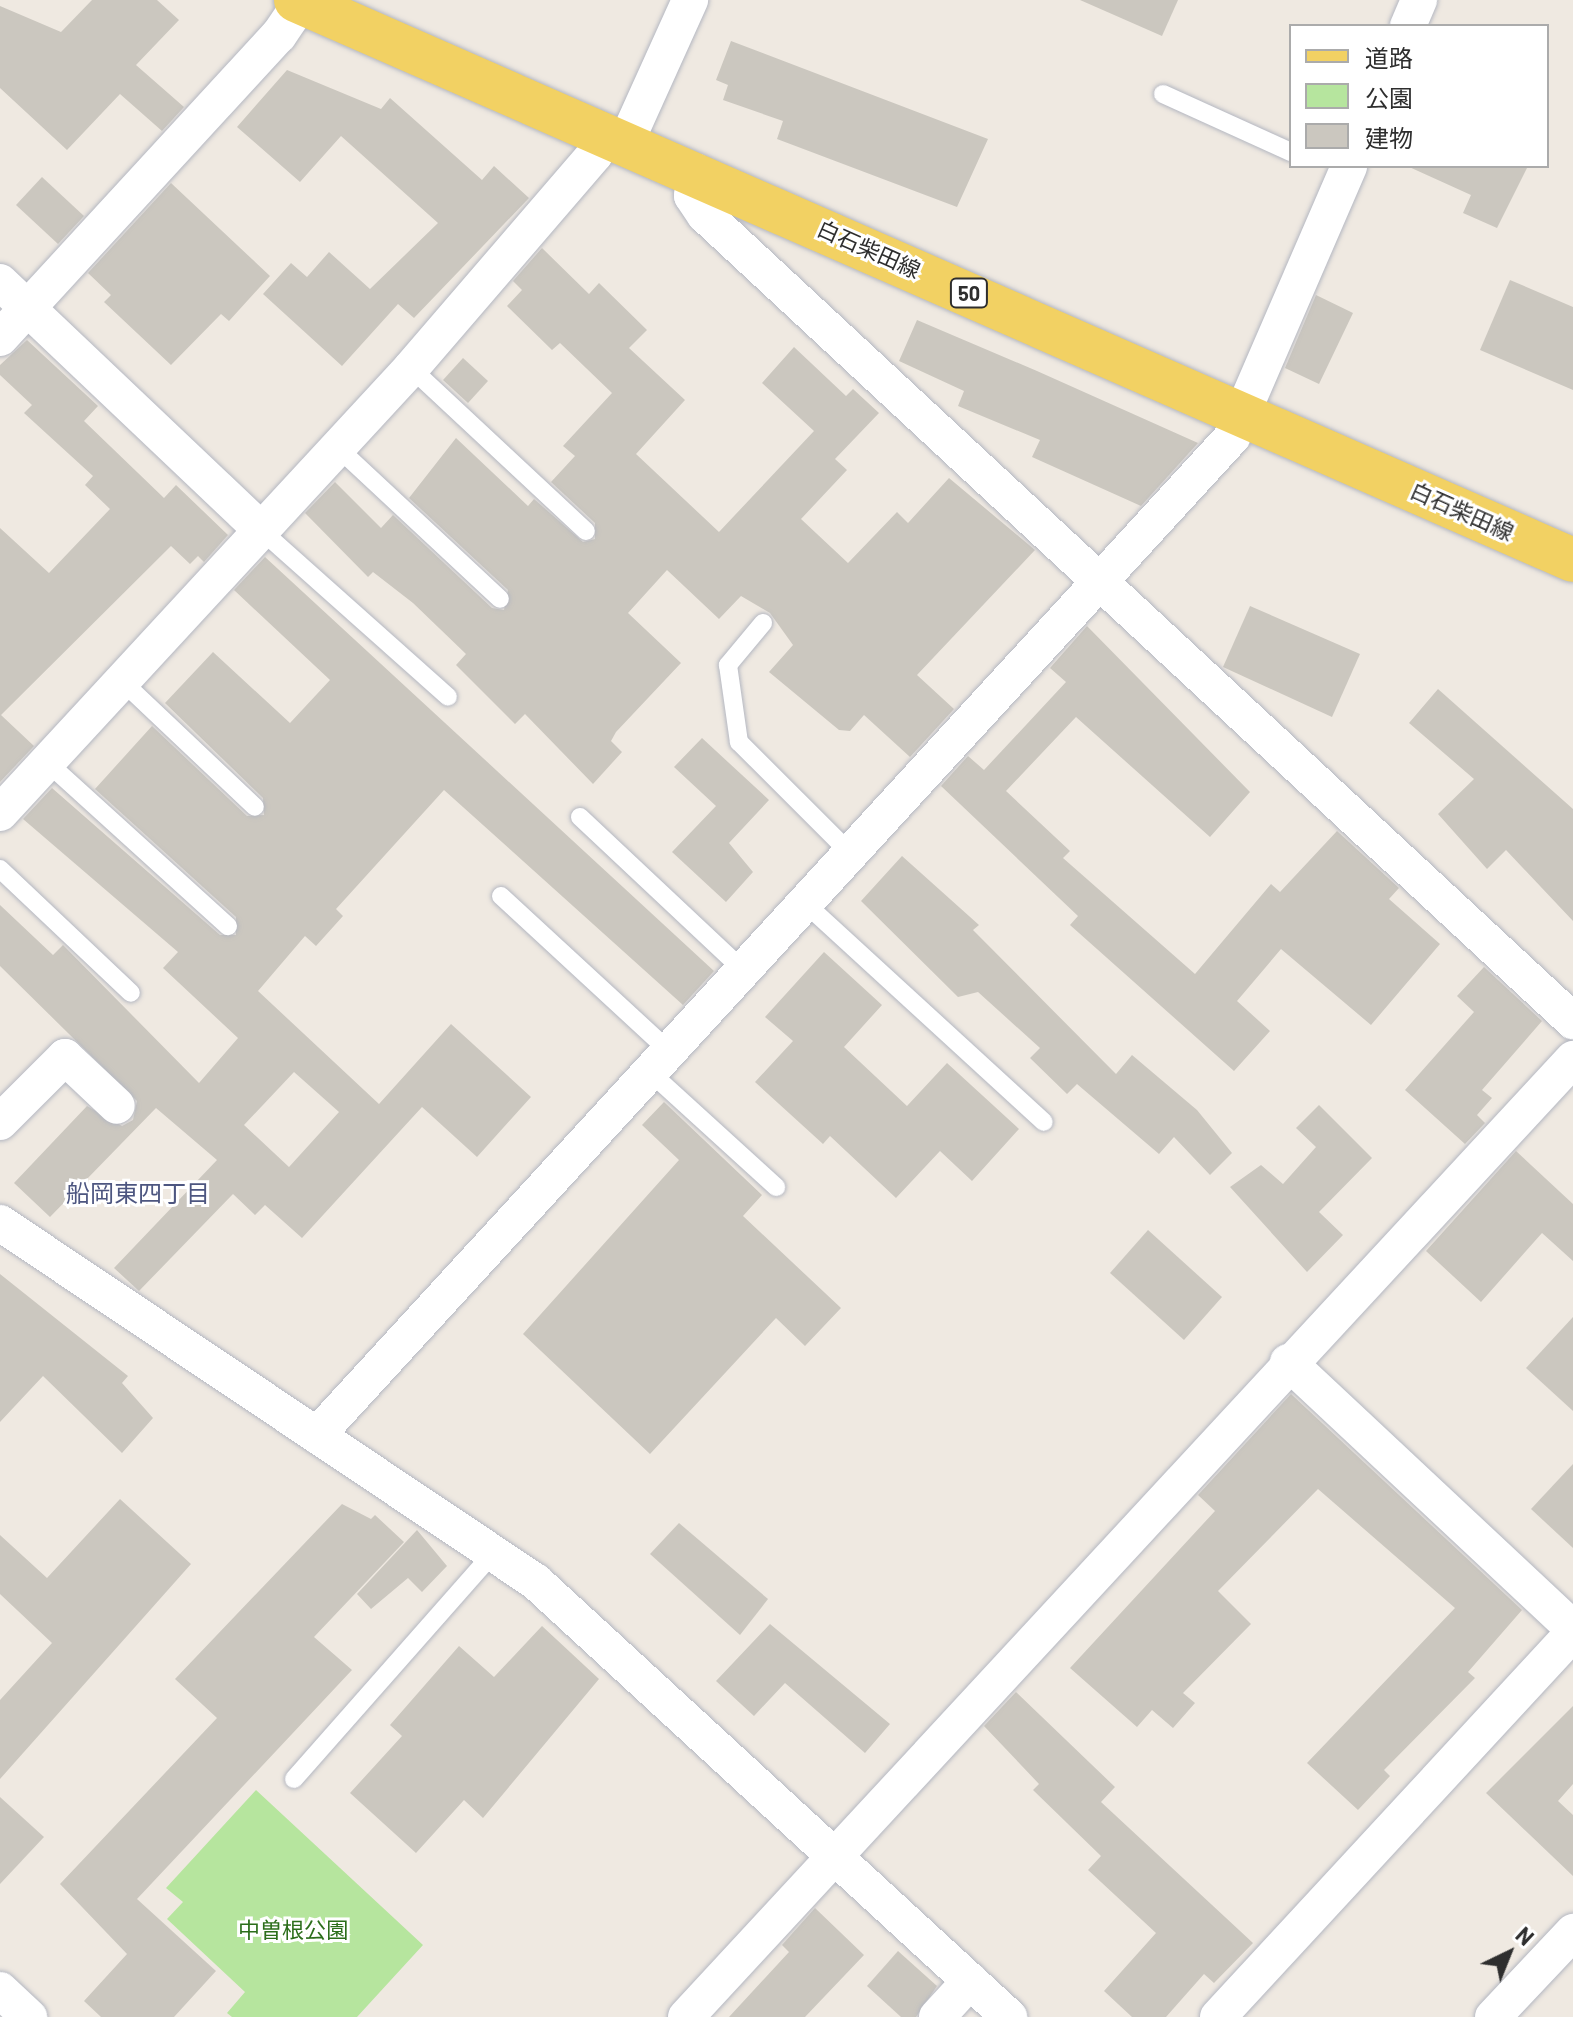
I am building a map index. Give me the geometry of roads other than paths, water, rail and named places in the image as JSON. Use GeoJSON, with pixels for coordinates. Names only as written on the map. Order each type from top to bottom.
{"type":"FeatureCollection","features":[{"type":"Feature","properties":{"kind":"main road","name":"白石柴田線"},"geometry":{"type":"LineString","coordinates":[[315,4],[1573,560]]}},
{"type":"Feature","properties":{"kind":"street"},"geometry":{"type":"LineString","coordinates":[[0,813],[124,683],[336,446],[411,368],[595,154],[616,137],[690,0]]}},
{"type":"Feature","properties":{"kind":"street"},"geometry":{"type":"LineString","coordinates":[[1409,24],[1419,0]]}},
{"type":"Feature","properties":{"kind":"street"},"geometry":{"type":"LineString","coordinates":[[0,338],[315,4]]}},
{"type":"Feature","properties":{"kind":"street"},"geometry":{"type":"LineString","coordinates":[[317,1435],[1106,581],[1244,416],[1338,169]]}},
{"type":"Feature","properties":{"kind":"street"},"geometry":{"type":"LineString","coordinates":[[695,171],[692,196],[705,215],[1106,581],[1573,1021]]}},
{"type":"Feature","properties":{"kind":"street"},"geometry":{"type":"LineString","coordinates":[[0,282],[262,531]]}},
{"type":"Feature","properties":{"kind":"street"},"geometry":{"type":"LineString","coordinates":[[0,1122],[65,1057],[117,1106]]}},
{"type":"Feature","properties":{"kind":"street"},"geometry":{"type":"LineString","coordinates":[[686,2017],[1288,1362],[1573,1059]]}},
{"type":"Feature","properties":{"kind":"street"},"geometry":{"type":"LineString","coordinates":[[0,1223],[495,1551],[1009,2017]]}},
{"type":"Feature","properties":{"kind":"street"},"geometry":{"type":"LineString","coordinates":[[1218,2017],[1573,1631],[1288,1362]]}},
{"type":"Feature","properties":{"kind":"street"},"geometry":{"type":"LineString","coordinates":[[1493,2017],[1573,1932]]}},
{"type":"Feature","properties":{"kind":"street"},"geometry":{"type":"LineString","coordinates":[[937,2017],[970,1981]]}},
{"type":"Feature","properties":{"kind":"street"},"geometry":{"type":"LineString","coordinates":[[0,1990],[29,2017]]}},
{"type":"Feature","properties":{"kind":"lane"},"geometry":{"type":"LineString","coordinates":[[1163,94],[1289,151]]}},
{"type":"Feature","properties":{"kind":"lane"},"geometry":{"type":"LineString","coordinates":[[411,368],[586,531]]}},
{"type":"Feature","properties":{"kind":"lane"},"geometry":{"type":"LineString","coordinates":[[336,446],[500,599]]}},
{"type":"Feature","properties":{"kind":"lane"},"geometry":{"type":"LineString","coordinates":[[262,531],[448,697]]}},
{"type":"Feature","properties":{"kind":"lane"},"geometry":{"type":"LineString","coordinates":[[763,623],[728,665],[739,742],[853,856]]}},
{"type":"Feature","properties":{"kind":"lane"},"geometry":{"type":"LineString","coordinates":[[124,683],[255,807]]}},
{"type":"Feature","properties":{"kind":"lane"},"geometry":{"type":"LineString","coordinates":[[48,763],[228,926]]}},
{"type":"Feature","properties":{"kind":"lane"},"geometry":{"type":"LineString","coordinates":[[580,817],[744,971]]}},
{"type":"Feature","properties":{"kind":"lane"},"geometry":{"type":"LineString","coordinates":[[0,869],[131,993]]}},
{"type":"Feature","properties":{"kind":"lane"},"geometry":{"type":"LineString","coordinates":[[501,896],[776,1187]]}},
{"type":"Feature","properties":{"kind":"lane"},"geometry":{"type":"LineString","coordinates":[[807,905],[1044,1122]]}},
{"type":"Feature","properties":{"kind":"lane"},"geometry":{"type":"LineString","coordinates":[[294,1779],[495,1551]]}},
{"type":"Feature","properties":{"kind":"district","name":"船岡東四丁目"},"geometry":{"type":"Point","coordinates":[138,1193]}},
{"type":"Feature","properties":{"kind":"park label","name":"中曽根公園"},"geometry":{"type":"Point","coordinates":[293,1930]}}]}
